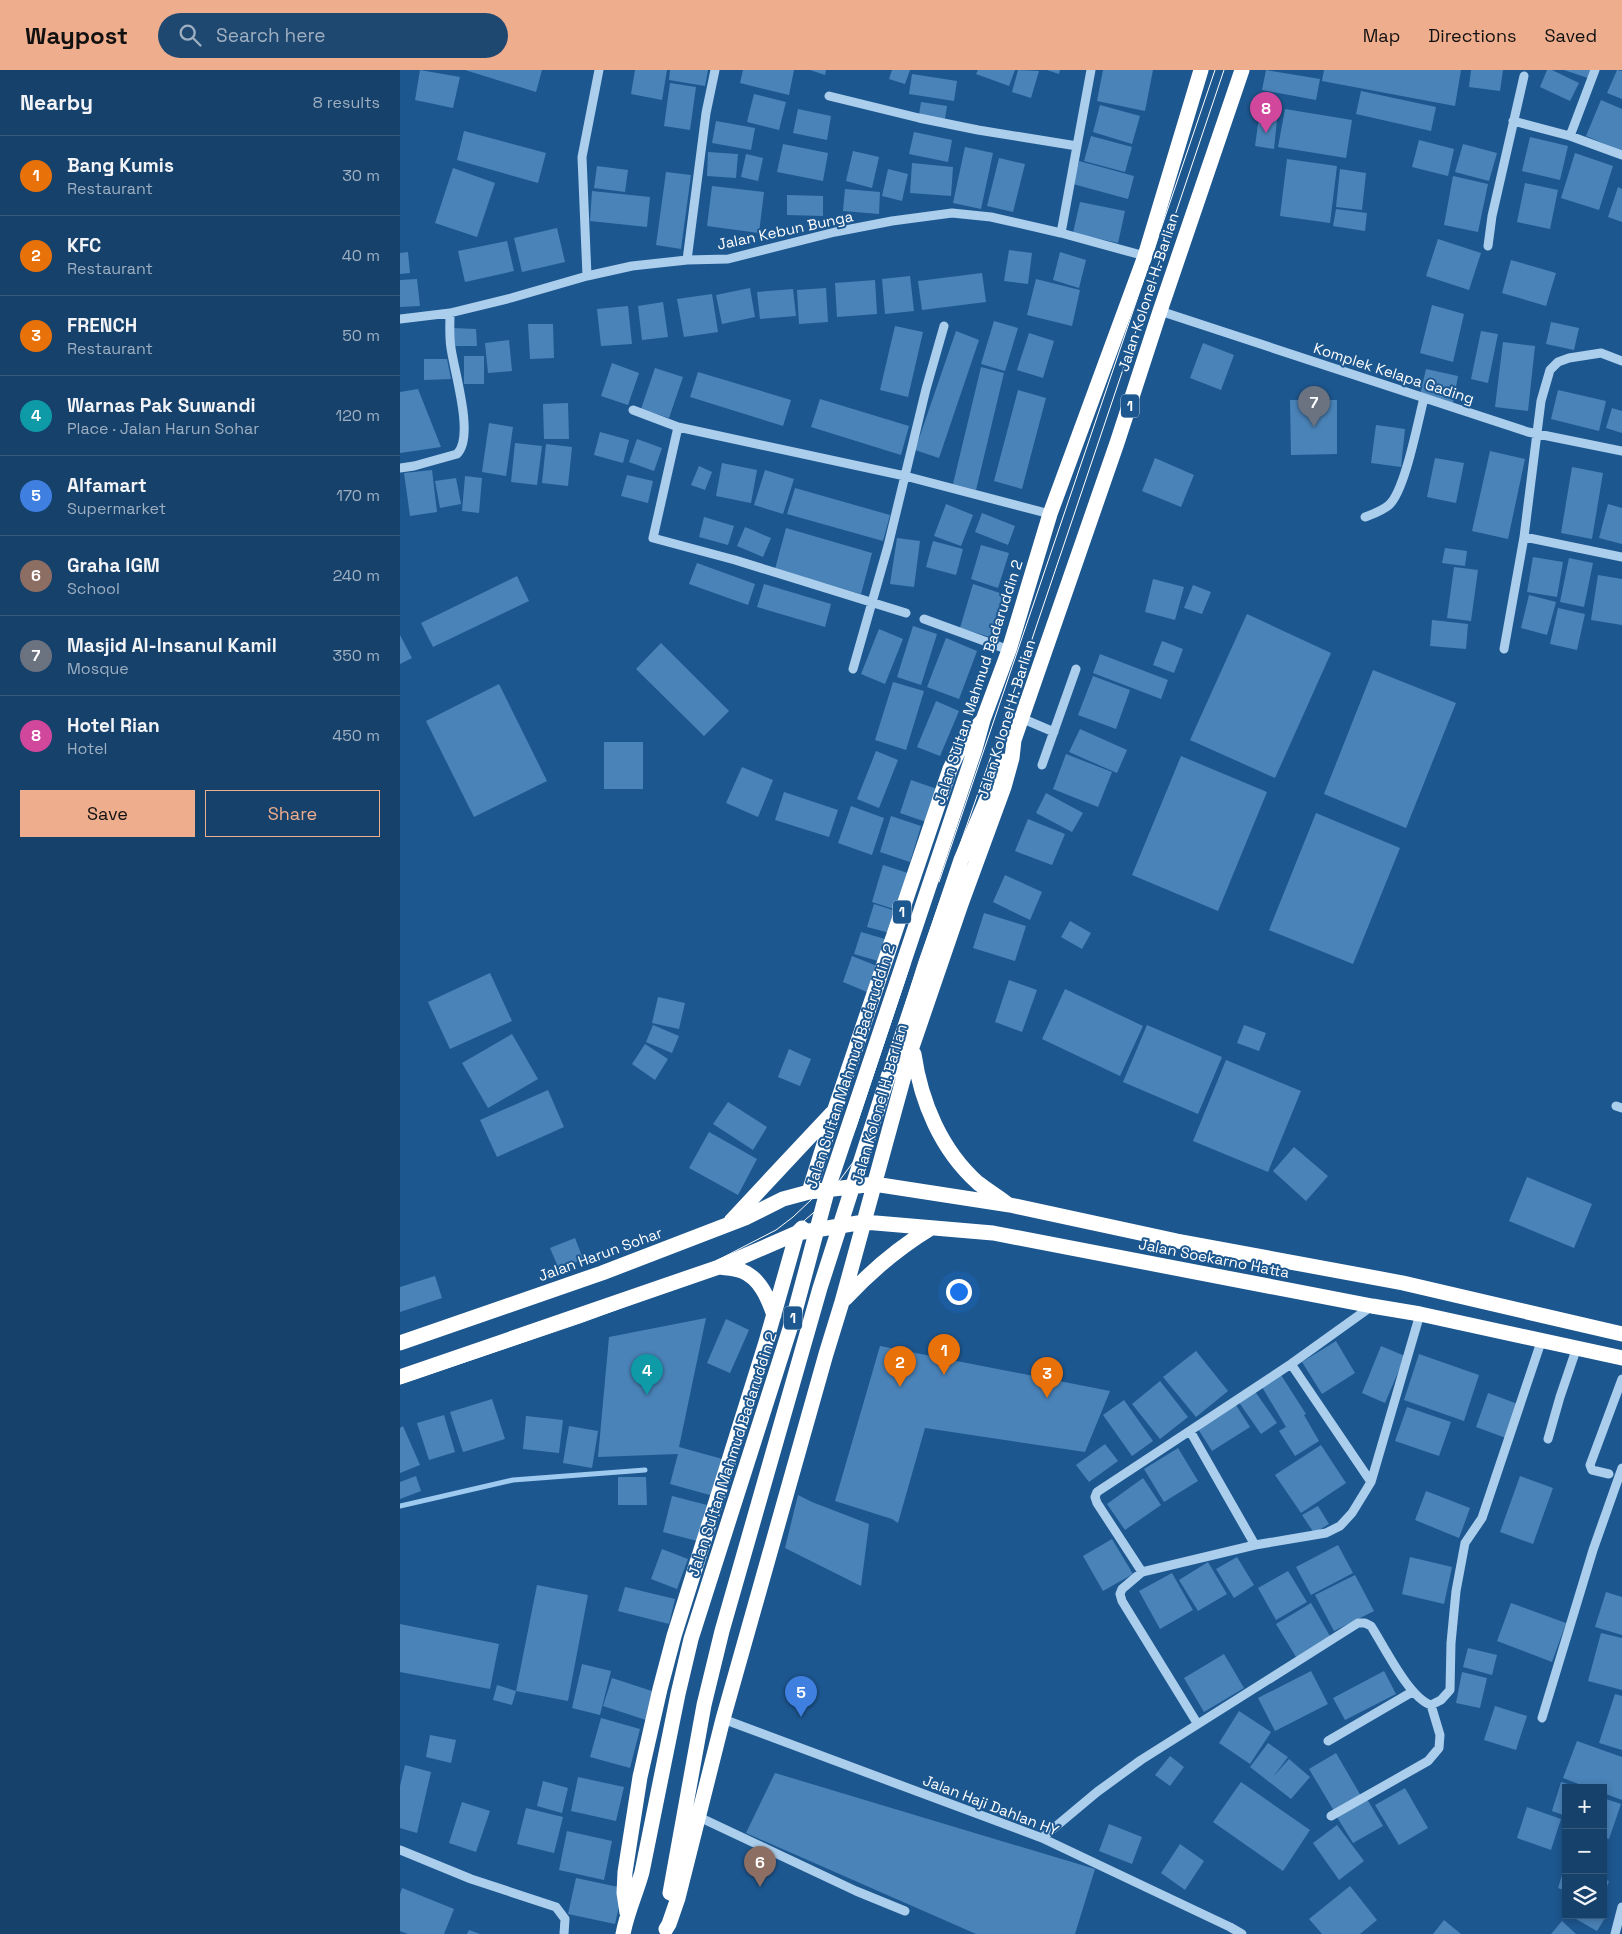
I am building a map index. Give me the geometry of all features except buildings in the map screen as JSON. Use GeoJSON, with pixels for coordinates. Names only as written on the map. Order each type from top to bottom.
{"type":"FeatureCollection","features":[{"type":"Feature","properties":{"kind":"highway","name":"Jalan Sultan Mahmud Badaruddin 2"},"geometry":{"type":"LineString","coordinates":[[629,1910],[636,1896],[642,1872],[691,1639],[793,1319],[828,1188],[1009,650],[1050,514],[1145,256],[1201,70]]}},
{"type":"Feature","properties":{"kind":"highway","name":"Jalan Kolonel H. Barlian"},"geometry":{"type":"LineString","coordinates":[[826,1354],[912,1047],[961,904],[1004,787],[1012,758],[1010,746],[1022,718],[1117,443],[1242,70]]}},
{"type":"Feature","properties":{"kind":"highway","name":"Jalan Kolonel H. Barlian"},"geometry":{"type":"LineString","coordinates":[[809,1192],[834,1112],[950,769],[962,742],[982,727]]}},
{"type":"Feature","properties":{"kind":"highway","name":"1"},"geometry":{"type":"LineString","coordinates":[[666,1929],[704,1705],[722,1631],[820,1288],[961,860],[1010,746]]}},
{"type":"Feature","properties":{"kind":"highway"},"geometry":{"type":"LineString","coordinates":[[912,1047],[923,1094],[940,1137],[966,1170],[979,1183],[1010,1205]]}},
{"type":"Feature","properties":{"kind":"highway"},"geometry":{"type":"LineString","coordinates":[[727,1225],[834,1112],[837,1122],[842,1129],[853,1135],[871,1136],[890,1130]]}},
{"type":"Feature","properties":{"kind":"highway"},"geometry":{"type":"LineString","coordinates":[[400,1377],[719,1267],[797,1233],[809,1220],[825,1208],[856,1190],[874,1184]]}},
{"type":"Feature","properties":{"kind":"highway","name":"Jalan Soekarno Hatta"},"geometry":{"type":"LineString","coordinates":[[809,1192],[874,1184],[1010,1205],[1177,1240],[1403,1283],[1622,1334]]}},
{"type":"Feature","properties":{"kind":"highway"},"geometry":{"type":"LineString","coordinates":[[809,1192],[816,1202],[838,1216],[864,1222]]}},
{"type":"Feature","properties":{"kind":"highway","name":"Jalan Harun Sohar"},"geometry":{"type":"LineString","coordinates":[[400,1343],[602,1273],[727,1225],[783,1199],[809,1192]]}},
{"type":"Feature","properties":{"kind":"highway","name":"Jalan Soekarno Hatta"},"geometry":{"type":"LineString","coordinates":[[797,1233],[864,1222],[994,1233],[1420,1314],[1542,1339],[1622,1358]]}},
{"type":"Feature","properties":{"kind":"highway"},"geometry":{"type":"LineString","coordinates":[[842,1302],[878,1266],[930,1228]]}},
{"type":"Feature","properties":{"kind":"highway","name":"1"},"geometry":{"type":"LineString","coordinates":[[623,1934],[629,1910],[624,1893],[625,1872],[640,1777],[660,1689],[674,1636],[766,1342],[797,1233]]}},
{"type":"Feature","properties":{"kind":"highway"},"geometry":{"type":"LineString","coordinates":[[719,1267],[742,1271],[756,1282],[768,1300],[774,1315]]}},
{"type":"Feature","properties":{"kind":"highway"},"geometry":{"type":"LineString","coordinates":[[766,1342],[784,1336],[796,1336],[809,1339],[826,1354]]}},
{"type":"Feature","properties":{"kind":"highway","name":"1"},"geometry":{"type":"LineString","coordinates":[[666,1929],[670,1924],[675,1907],[723,1719],[826,1354]]}},
{"type":"Feature","properties":{"kind":"street"},"geometry":{"type":"LineString","coordinates":[[587,276],[582,157],[599,70]]}},
{"type":"Feature","properties":{"kind":"street"},"geometry":{"type":"LineString","coordinates":[[687,260],[706,113],[715,70]]}},
{"type":"Feature","properties":{"kind":"street"},"geometry":{"type":"LineString","coordinates":[[1061,233],[1090,70]]}},
{"type":"Feature","properties":{"kind":"street"},"geometry":{"type":"LineString","coordinates":[[1570,136],[1595,70]]}},
{"type":"Feature","properties":{"kind":"street"},"geometry":{"type":"LineString","coordinates":[[1488,246],[1492,216],[1524,76]]}},
{"type":"Feature","properties":{"kind":"street"},"geometry":{"type":"LineString","coordinates":[[829,96],[978,130],[1078,146]]}},
{"type":"Feature","properties":{"kind":"street"},"geometry":{"type":"LineString","coordinates":[[1513,121],[1570,136],[1622,155]]}},
{"type":"Feature","properties":{"kind":"street","name":"Jalan Kebun Bunga"},"geometry":{"type":"LineString","coordinates":[[400,319],[450,313],[587,276],[632,266],[687,260],[728,259],[835,232],[892,221],[952,213],[991,217],[1061,233],[1145,256]]}},
{"type":"Feature","properties":{"kind":"street","name":"Komplek Kelapa Gading"},"geometry":{"type":"LineString","coordinates":[[1160,311],[1536,434],[1622,451]]}},
{"type":"Feature","properties":{"kind":"street"},"geometry":{"type":"LineString","coordinates":[[400,468],[457,454],[462,449],[464,439],[462,401],[451,348],[450,313]]}},
{"type":"Feature","properties":{"kind":"street"},"geometry":{"type":"LineString","coordinates":[[854,668],[888,546],[944,326]]}},
{"type":"Feature","properties":{"kind":"street"},"geometry":{"type":"LineString","coordinates":[[1504,648],[1524,537],[1541,401],[1550,370],[1558,362],[1569,358],[1601,353],[1621,358]]}},
{"type":"Feature","properties":{"kind":"street"},"geometry":{"type":"LineString","coordinates":[[1365,518],[1390,504],[1397,493],[1424,398]]}},
{"type":"Feature","properties":{"kind":"street"},"geometry":{"type":"LineString","coordinates":[[633,410],[678,427],[905,476],[1050,514]]}},
{"type":"Feature","properties":{"kind":"street"},"geometry":{"type":"LineString","coordinates":[[678,427],[653,538],[735,560],[906,613]]}},
{"type":"Feature","properties":{"kind":"street"},"geometry":{"type":"LineString","coordinates":[[1524,537],[1622,558]]}},
{"type":"Feature","properties":{"kind":"street"},"geometry":{"type":"LineString","coordinates":[[924,619],[1009,650]]}},
{"type":"Feature","properties":{"kind":"street"},"geometry":{"type":"LineString","coordinates":[[1042,765],[1076,669]]}},
{"type":"Feature","properties":{"kind":"street"},"geometry":{"type":"LineString","coordinates":[[1022,718],[1054,732]]}},
{"type":"Feature","properties":{"kind":"street"},"geometry":{"type":"LineString","coordinates":[[1142,1572],[1097,1503],[1095,1497],[1097,1492],[1291,1364],[1372,1306]]}},
{"type":"Feature","properties":{"kind":"street"},"geometry":{"type":"LineString","coordinates":[[1197,1723],[1122,1601],[1120,1594],[1122,1588],[1142,1572],[1256,1545],[1326,1532],[1340,1526],[1352,1514],[1371,1482],[1420,1314]]}},
{"type":"Feature","properties":{"kind":"street"},"geometry":{"type":"LineString","coordinates":[[1042,1838],[1141,1760],[1358,1623],[1364,1622],[1371,1626],[1412,1692],[1431,1705],[1441,1700],[1450,1690],[1451,1643],[1456,1591],[1465,1543],[1482,1518],[1542,1339]]}},
{"type":"Feature","properties":{"kind":"street"},"geometry":{"type":"LineString","coordinates":[[1548,1439],[1577,1347]]}},
{"type":"Feature","properties":{"kind":"street"},"geometry":{"type":"LineString","coordinates":[[1291,1364],[1371,1482]]}},
{"type":"Feature","properties":{"kind":"street"},"geometry":{"type":"LineString","coordinates":[[1609,1474],[1592,1470],[1590,1465],[1622,1379]]}},
{"type":"Feature","properties":{"kind":"street"},"geometry":{"type":"LineString","coordinates":[[1190,1431],[1256,1545]]}},
{"type":"Feature","properties":{"kind":"street"},"geometry":{"type":"LineString","coordinates":[[1542,1718],[1593,1550],[1622,1468]]}},
{"type":"Feature","properties":{"kind":"street"},"geometry":{"type":"LineString","coordinates":[[1328,1741],[1412,1692]]}},
{"type":"Feature","properties":{"kind":"street"},"geometry":{"type":"LineString","coordinates":[[1331,1816],[1428,1761],[1439,1748],[1440,1735],[1431,1705]]}},
{"type":"Feature","properties":{"kind":"street","name":"Jalan Haji Dahlan HY"},"geometry":{"type":"LineString","coordinates":[[723,1719],[1042,1838],[1242,1934]]}},
{"type":"Feature","properties":{"kind":"street"},"geometry":{"type":"LineString","coordinates":[[699,1817],[838,1883],[905,1911]]}},
{"type":"Feature","properties":{"kind":"street"},"geometry":{"type":"LineString","coordinates":[[400,1850],[471,1880],[556,1907],[565,1919],[564,1934]]}},
{"type":"Feature","properties":{"kind":"street"},"geometry":{"type":"LineString","coordinates":[[1615,1934],[1622,1907]]}},
{"type":"Feature","properties":{"kind":"waterway"},"geometry":{"type":"LineString","coordinates":[[400,1506],[513,1480],[645,1470]]}},
{"type":"Feature","properties":{"kind":"tram line"},"geometry":{"type":"LineString","coordinates":[[939,882],[1215,70]]}},
{"type":"Feature","properties":{"kind":"tram line"},"geometry":{"type":"LineString","coordinates":[[400,1384],[583,1322],[716,1273],[752,1256],[778,1243],[819,1208],[854,1161],[866,1130],[919,961],[1026,657],[1224,70]]}},
{"type":"Feature","properties":{"kind":"tram line"},"geometry":{"type":"LineString","coordinates":[[400,1372],[580,1311],[712,1263],[776,1230],[793,1217],[811,1200],[845,1156],[910,965]]}},
{"type":"Feature","properties":{"kind":"place","name":"Hotel Rian"},"geometry":{"type":"Point","coordinates":[1266,133]}},
{"type":"Feature","properties":{"kind":"place","name":"Masjid Al-Insanul Kamil"},"geometry":{"type":"Point","coordinates":[1314,427]}},
{"type":"Feature","properties":{"kind":"place","name":"Bang Kumis"},"geometry":{"type":"Point","coordinates":[944,1375]}},
{"type":"Feature","properties":{"kind":"place","name":"KFC"},"geometry":{"type":"Point","coordinates":[900,1387]}},
{"type":"Feature","properties":{"kind":"place","name":"Warnas Pak Suwandi"},"geometry":{"type":"Point","coordinates":[647,1395]}},
{"type":"Feature","properties":{"kind":"place","name":"FRENCH"},"geometry":{"type":"Point","coordinates":[1047,1398]}},
{"type":"Feature","properties":{"kind":"place","name":"Alfamart"},"geometry":{"type":"Point","coordinates":[801,1717]}},
{"type":"Feature","properties":{"kind":"place","name":"Graha IGM"},"geometry":{"type":"Point","coordinates":[760,1887]}}]}
